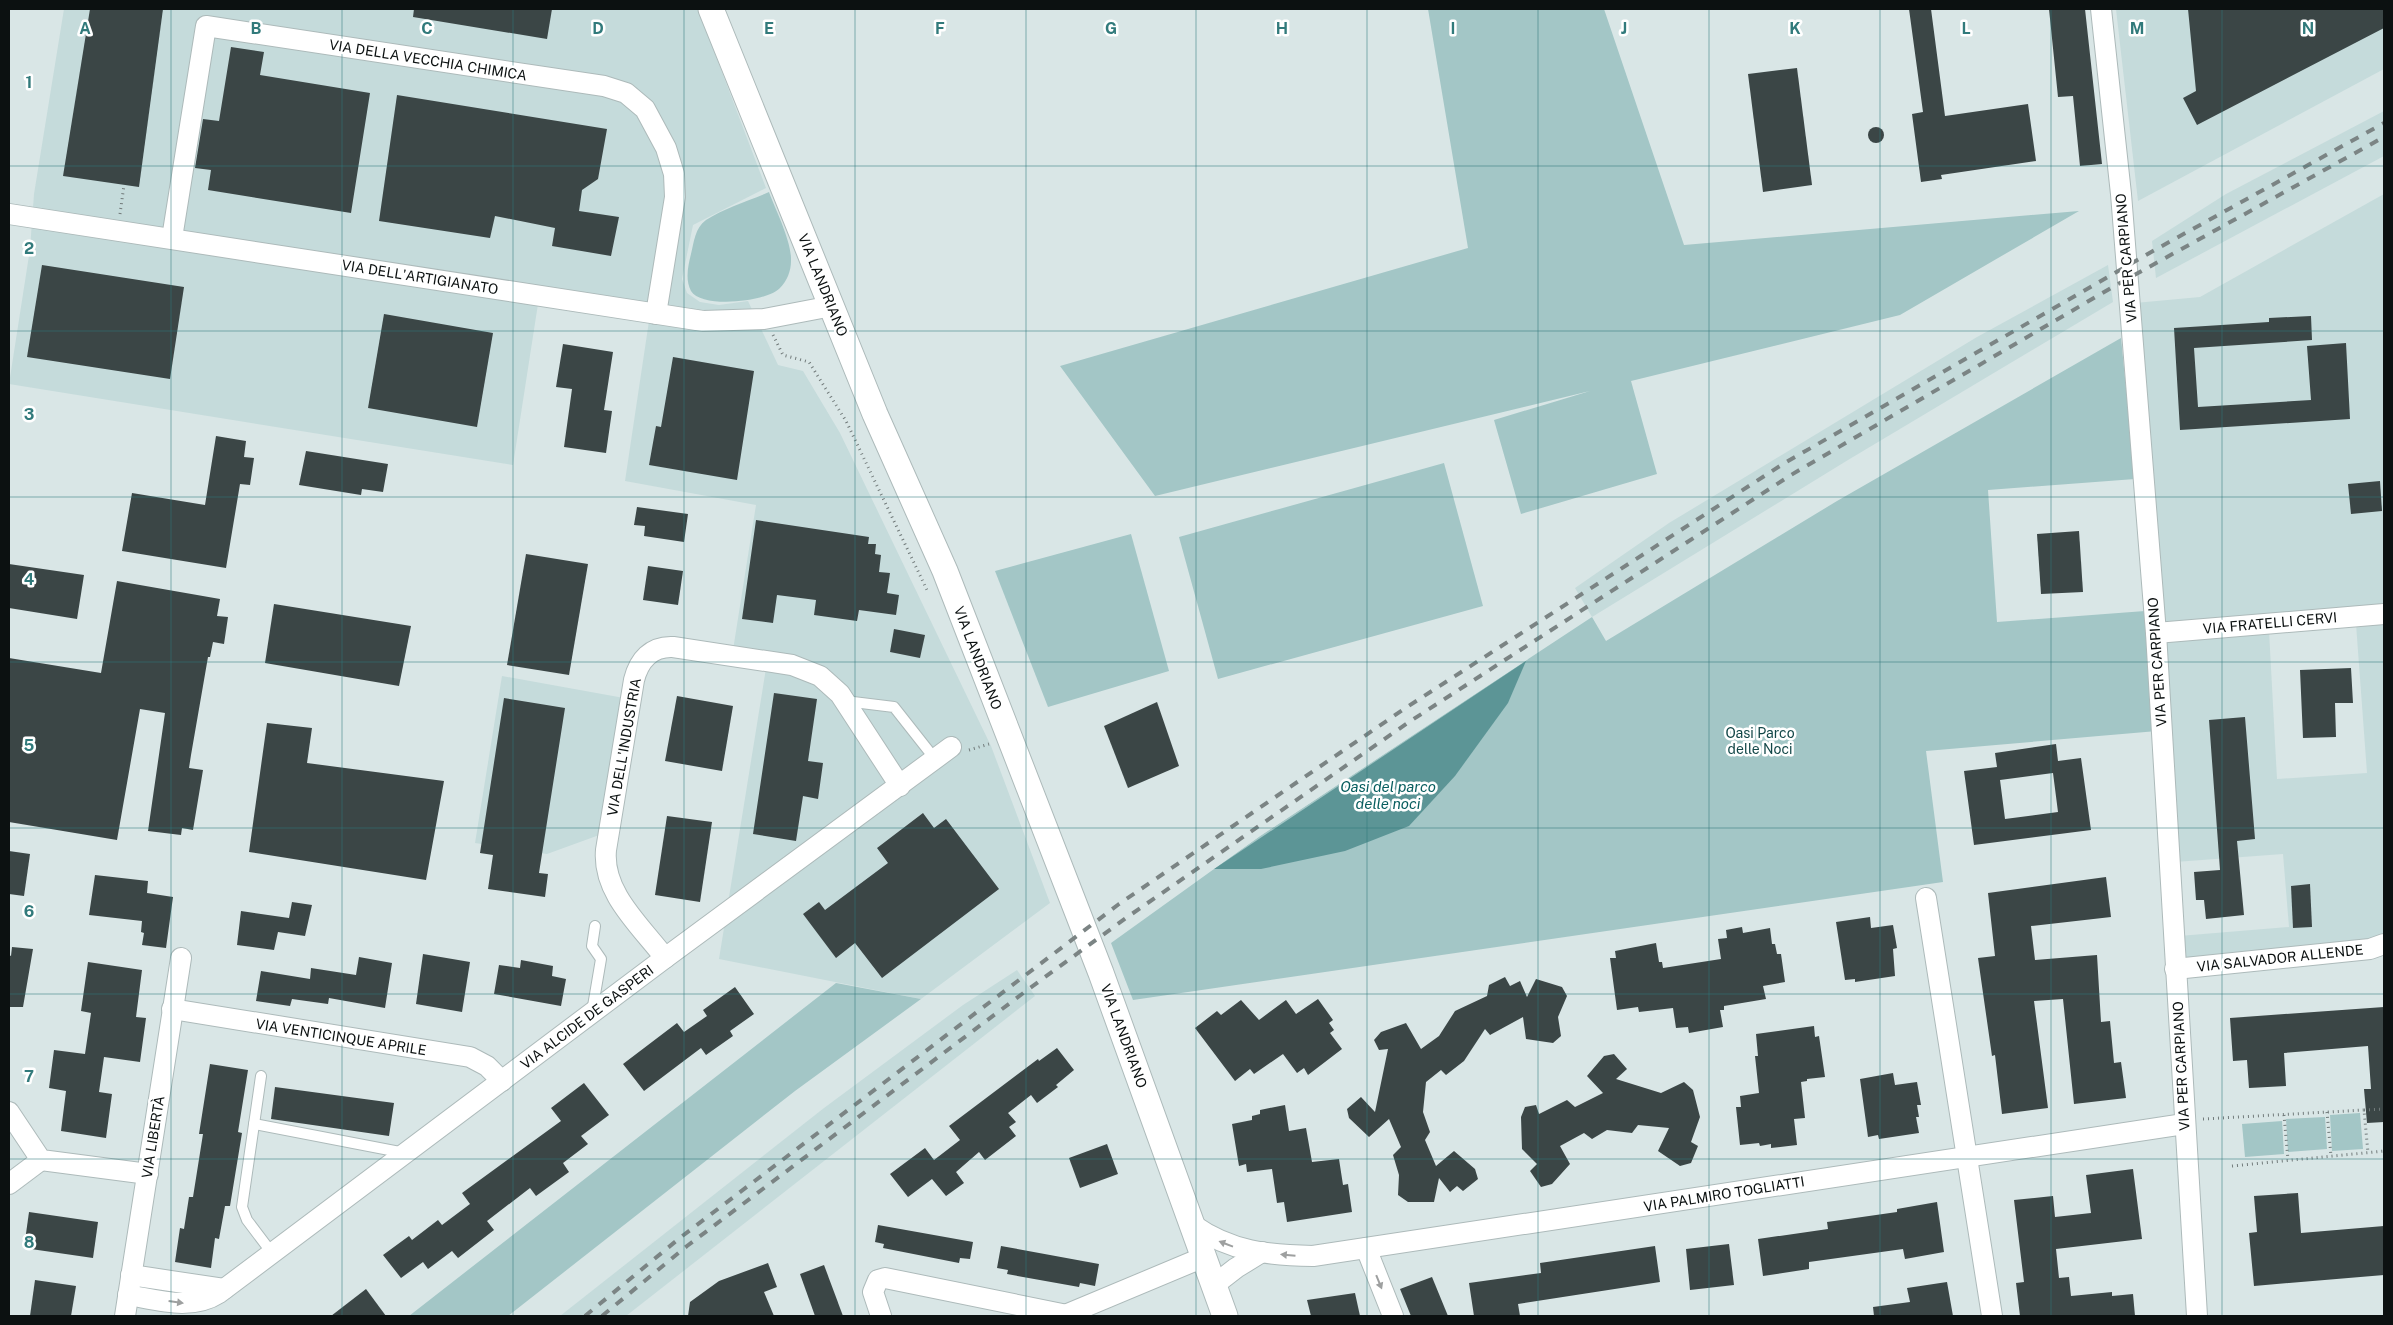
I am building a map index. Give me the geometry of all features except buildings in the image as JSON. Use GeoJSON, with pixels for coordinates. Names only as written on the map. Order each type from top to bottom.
{"type":"FeatureCollection","features":[{"type":"Feature","properties":{"kind":"street","name":"VIA LANDRIANO"},"geometry":{"type":"LineString","coordinates":[[711,9],[875,414],[948,580],[1101,973],[1225,1316]]}},
{"type":"Feature","properties":{"kind":"street","name":"VIA PER CARPIANO"},"geometry":{"type":"LineString","coordinates":[[2101,9],[2121,194],[2156,633],[2196,1316]]}},
{"type":"Feature","properties":{"kind":"street","name":"VIA DELLA VECCHIA CHIMICA"},"geometry":{"type":"LineString","coordinates":[[172,238],[206,26],[604,86],[626,94],[645,109],[666,148],[674,174],[675,197],[656,314]]}},
{"type":"Feature","properties":{"kind":"street","name":"VIA DELL'ARTIGIANATO"},"geometry":{"type":"LineString","coordinates":[[9,214],[717,322],[770,318],[832,306]]}},
{"type":"Feature","properties":{"kind":"street","name":"VIA FRATELLI CERVI"},"geometry":{"type":"LineString","coordinates":[[2156,633],[2384,614]]}},
{"type":"Feature","properties":{"kind":"street","name":"VIA DELL'INDUSTRIA"},"geometry":{"type":"LineString","coordinates":[[665,958],[614,891],[605,865],[634,680],[642,659],[648,653],[666,647],[792,665],[820,676],[844,700],[900,786]]}},
{"type":"Feature","properties":{"kind":"street","name":"VIA ALCIDE DE GASPERI"},"geometry":{"type":"LineString","coordinates":[[128,1295],[189,1304],[205,1300],[224,1289],[665,958],[951,747]]}},
{"type":"Feature","properties":{"kind":"street"},"geometry":{"type":"LineString","coordinates":[[1926,898],[1992,1316]]}},
{"type":"Feature","properties":{"kind":"street","name":"VIA SALVADOR ALLENDE"},"geometry":{"type":"LineString","coordinates":[[2175,968],[2370,949],[2384,944]]}},
{"type":"Feature","properties":{"kind":"street","name":"VIA LIBERTÀ"},"geometry":{"type":"LineString","coordinates":[[125,1316],[181,958]]}},
{"type":"Feature","properties":{"kind":"street","name":"VIA VENTICINQUE APRILE"},"geometry":{"type":"LineString","coordinates":[[172,1009],[470,1057],[488,1066],[502,1081]]}},
{"type":"Feature","properties":{"kind":"street"},"geometry":{"type":"LineString","coordinates":[[9,1112],[41,1160]]}},
{"type":"Feature","properties":{"kind":"street","name":"VIA PALMIRO TOGLIATTI"},"geometry":{"type":"LineString","coordinates":[[1193,1225],[1224,1244],[1262,1252],[1313,1256],[2184,1124]]}},
{"type":"Feature","properties":{"kind":"street"},"geometry":{"type":"LineString","coordinates":[[9,1184],[41,1160],[148,1174]]}},
{"type":"Feature","properties":{"kind":"street"},"geometry":{"type":"LineString","coordinates":[[1366,1248],[1393,1316]]}},
{"type":"Feature","properties":{"kind":"street"},"geometry":{"type":"LineString","coordinates":[[1214,1285],[1236,1268],[1262,1252]]}},
{"type":"Feature","properties":{"kind":"street"},"geometry":{"type":"LineString","coordinates":[[881,1316],[873,1292],[878,1280],[885,1278],[1065,1316],[1204,1257]]}},
{"type":"Feature","properties":{"kind":"street"},"geometry":{"type":"LineString","coordinates":[[131,1275],[224,1289]]}},
{"type":"Feature","properties":{"kind":"lane"},"geometry":{"type":"LineString","coordinates":[[844,700],[894,707],[936,759]]}},
{"type":"Feature","properties":{"kind":"lane"},"geometry":{"type":"LineString","coordinates":[[592,1013],[601,959],[592,946],[595,926]]}},
{"type":"Feature","properties":{"kind":"lane"},"geometry":{"type":"LineString","coordinates":[[261,1076],[242,1207],[247,1220],[272,1253]]}},
{"type":"Feature","properties":{"kind":"lane"},"geometry":{"type":"LineString","coordinates":[[254,1124],[406,1153]]}},
{"type":"Feature","properties":{"kind":"path"},"geometry":{"type":"LineString","coordinates":[[118,230],[124,184]]}},
{"type":"Feature","properties":{"kind":"path"},"geometry":{"type":"LineString","coordinates":[[951,747],[964,751],[992,743]]}},
{"type":"Feature","properties":{"kind":"path"},"geometry":{"type":"LineString","coordinates":[[2204,1119],[2384,1109]]}},
{"type":"Feature","properties":{"kind":"path"},"geometry":{"type":"LineString","coordinates":[[2364,1110],[2368,1153]]}},
{"type":"Feature","properties":{"kind":"path"},"geometry":{"type":"LineString","coordinates":[[2327,1112],[2331,1156]]}},
{"type":"Feature","properties":{"kind":"path"},"geometry":{"type":"LineString","coordinates":[[2284,1115],[2288,1160]]}},
{"type":"Feature","properties":{"kind":"path"},"geometry":{"type":"LineString","coordinates":[[2232,1166],[2384,1151]]}},
{"type":"Feature","properties":{"kind":"shaded area"},"geometry":{"type":"Polygon","coordinates":[[[64,9],[698,9],[766,188],[693,225],[682,279],[687,293],[700,302],[719,305],[748,301],[778,365],[803,371],[840,433],[991,746],[1050,903],[921,999],[719,959],[768,656],[733,650],[756,505],[625,481],[649,321],[538,304],[513,465],[9,384],[30,249],[34,194],[64,9]]]}},
{"type":"Feature","properties":{"kind":"shaded area"},"geometry":{"type":"Polygon","coordinates":[[[2116,9],[2384,9],[2384,69],[2138,201],[2116,9]]]}},
{"type":"Feature","properties":{"kind":"shaded area"},"geometry":{"type":"Polygon","coordinates":[[[2384,111],[2384,156],[2156,278],[2152,241],[2226,194],[2384,111]]]}},
{"type":"Feature","properties":{"kind":"shaded area"},"geometry":{"type":"Polygon","coordinates":[[[2384,194],[2384,952],[2181,974],[2179,936],[2289,927],[2283,854],[2175,862],[2135,303],[2200,297],[2384,194]],[[2356,624],[2269,631],[2277,779],[2367,773],[2356,624]]]}},
{"type":"Feature","properties":{"kind":"shaded area"},"geometry":{"type":"Polygon","coordinates":[[[2108,265],[2113,302],[1848,460],[1592,617],[1575,588],[1669,523],[1977,337],[2108,265]]]}},
{"type":"Feature","properties":{"kind":"shaded area"},"geometry":{"type":"Polygon","coordinates":[[[502,676],[624,698],[602,834],[547,854],[475,843],[502,676]]]}},
{"type":"Feature","properties":{"kind":"shaded area"},"geometry":{"type":"Polygon","coordinates":[[[1017,970],[1035,996],[626,1316],[560,1316],[824,1108],[963,1005],[1017,970]]]}},
{"type":"Feature","properties":{"kind":"green space"},"geometry":{"type":"Polygon","coordinates":[[[1428,9],[1604,9],[1684,245],[2079,211],[1900,315],[1631,381],[1657,474],[1521,514],[1494,420],[1590,391],[1155,496],[1060,366],[1468,248],[1428,9]]]}},
{"type":"Feature","properties":{"kind":"green space"},"geometry":{"type":"Polygon","coordinates":[[[769,192],[791,253],[790,268],[785,282],[773,293],[749,300],[721,302],[697,297],[689,287],[688,273],[694,240],[699,227],[706,220],[721,212],[769,192]]]}},
{"type":"Feature","properties":{"kind":"green space","name":"Oasi Parco delle Noci"},"geometry":{"type":"Polygon","coordinates":[[[2121,338],[2135,479],[1988,490],[1997,622],[2145,611],[2157,731],[1926,751],[1943,882],[1133,1000],[1111,943],[1260,836],[1592,617],[1606,641],[1837,501],[2121,338]]]}},
{"type":"Feature","properties":{"kind":"green space"},"geometry":{"type":"Polygon","coordinates":[[[1444,463],[1483,606],[1218,679],[1179,537],[1444,463]]]}},
{"type":"Feature","properties":{"kind":"green space"},"geometry":{"type":"Polygon","coordinates":[[[1131,534],[1169,671],[1048,707],[995,571],[1131,534]]]}},
{"type":"Feature","properties":{"kind":"green space"},"geometry":{"type":"Polygon","coordinates":[[[836,983],[921,999],[795,1091],[508,1316],[409,1316],[836,983]]]}},
{"type":"Feature","properties":{"kind":"green space"},"geometry":{"type":"Polygon","coordinates":[[[2360,1113],[2363,1149],[2332,1151],[2330,1115],[2360,1113]]]}},
{"type":"Feature","properties":{"kind":"green space"},"geometry":{"type":"Polygon","coordinates":[[[2325,1117],[2327,1149],[2288,1152],[2286,1119],[2325,1117]]]}},
{"type":"Feature","properties":{"kind":"green space"},"geometry":{"type":"Polygon","coordinates":[[[2282,1121],[2284,1154],[2245,1157],[2242,1124],[2282,1121]]]}},
{"type":"Feature","properties":{"kind":"water","name":"Oasi del parco delle noci"},"geometry":{"type":"Polygon","coordinates":[[[1526,661],[1508,703],[1455,776],[1409,826],[1345,851],[1261,869],[1214,869],[1526,661]]]}},
{"type":"Feature","properties":{"kind":"pier"},"geometry":{"type":"Polygon","coordinates":[[[1524,658],[1528,659],[1260,836],[1212,870],[1213,867],[1524,658]]]}},
{"type":"Feature","properties":{"kind":"railway"},"geometry":{"type":"LineString","coordinates":[[585,1316],[681,1237],[1119,904],[1404,709],[1783,464],[2153,251],[2384,123]]}},
{"type":"Feature","properties":{"kind":"railway"},"geometry":{"type":"LineString","coordinates":[[602,1316],[687,1246],[1030,988],[1126,918],[1409,722],[1791,475],[2111,288],[2384,137]]}}]}
